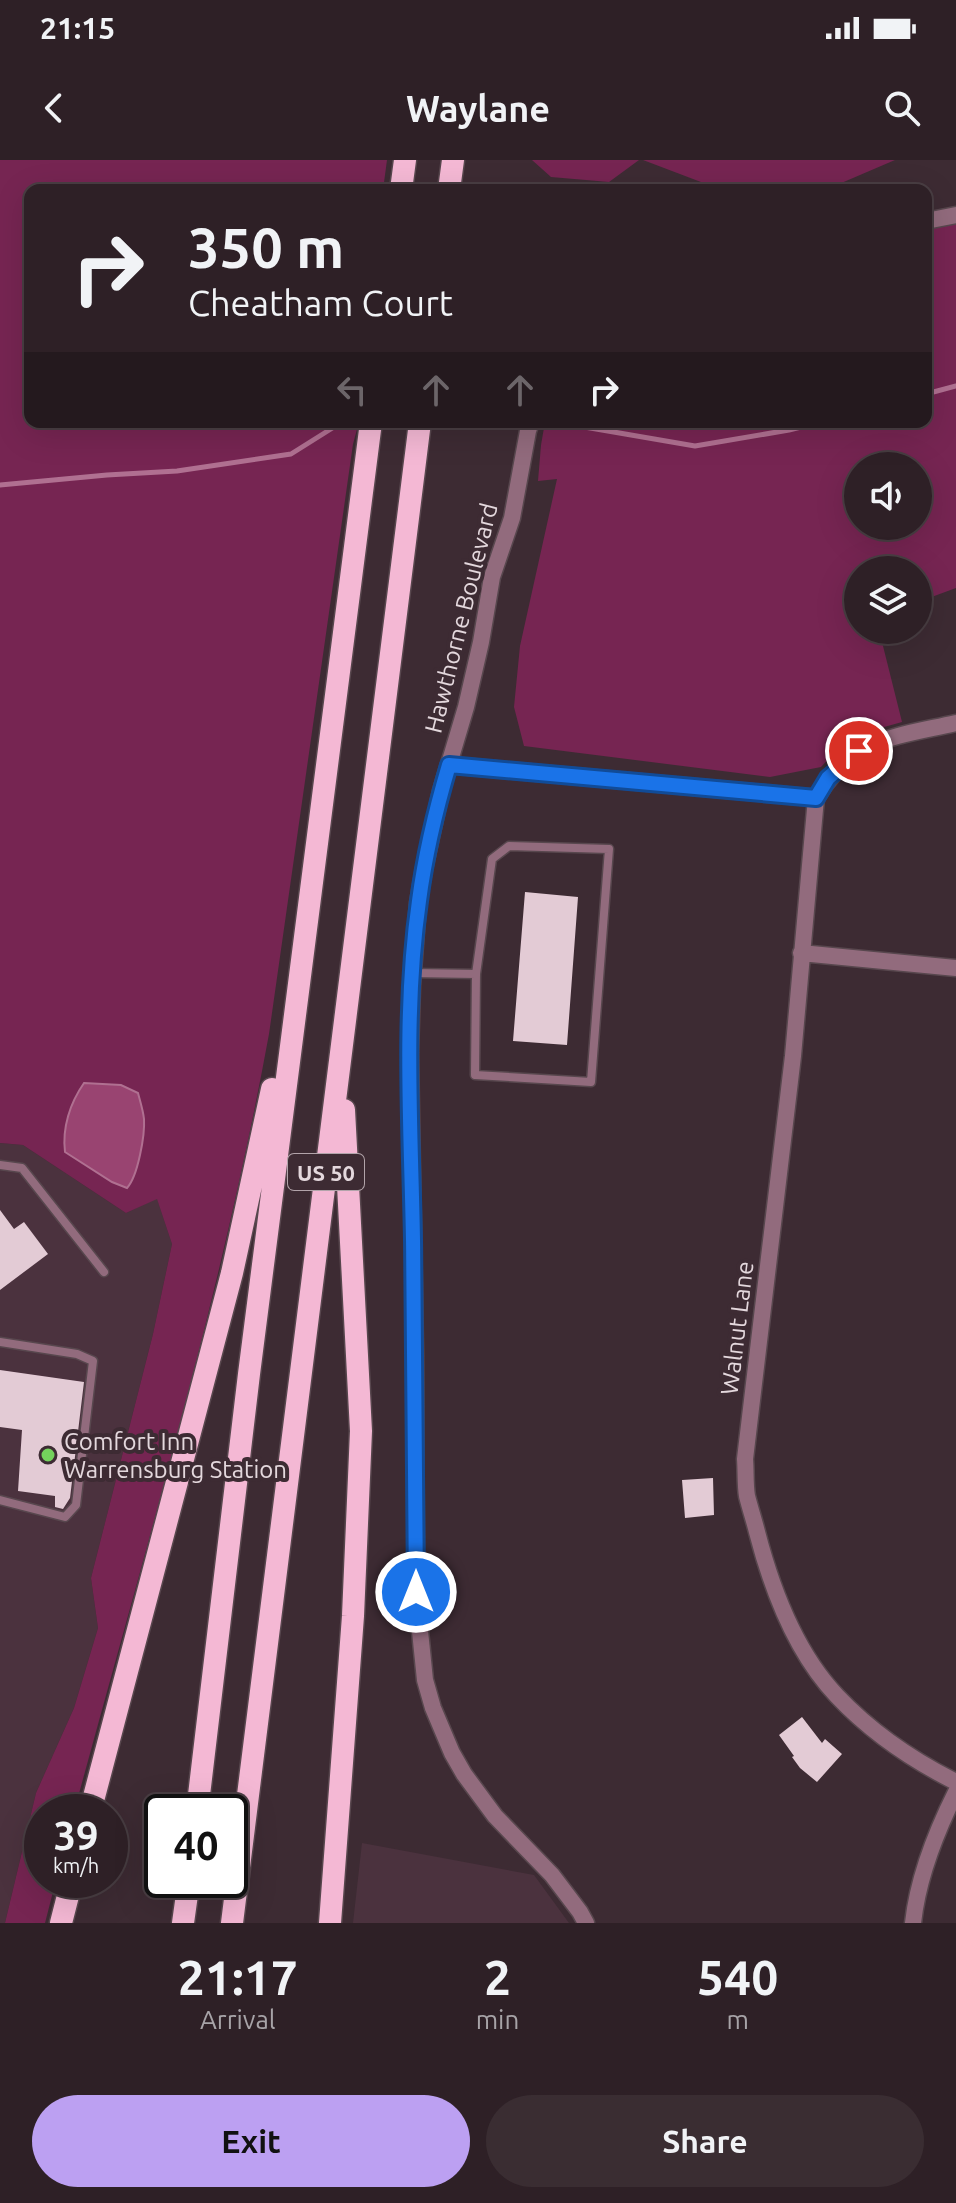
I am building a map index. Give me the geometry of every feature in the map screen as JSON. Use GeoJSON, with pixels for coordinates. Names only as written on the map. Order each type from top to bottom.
{"type":"FeatureCollection","features":[{"type":"Feature","properties":{"kind":"highway"},"geometry":{"type":"LineString","coordinates":[[402,184],[405,160]]}},
{"type":"Feature","properties":{"kind":"highway"},"geometry":{"type":"LineString","coordinates":[[450,184],[453,160]]}},
{"type":"Feature","properties":{"kind":"highway","name":"US 50"},"geometry":{"type":"LineString","coordinates":[[199,1794],[300,967],[370,428]]}},
{"type":"Feature","properties":{"kind":"highway","name":"US 50"},"geometry":{"type":"LineString","coordinates":[[232,1923],[419,428]]}},
{"type":"Feature","properties":{"kind":"highway"},"geometry":{"type":"LineString","coordinates":[[95,1794],[232,1273],[300,967]]}},
{"type":"Feature","properties":{"kind":"highway"},"geometry":{"type":"LineString","coordinates":[[330,1923],[353,1616],[361,1431],[340,1059]]}},
{"type":"Feature","properties":{"kind":"highway"},"geometry":{"type":"LineString","coordinates":[[61,1923],[67,1898]]}},
{"type":"Feature","properties":{"kind":"highway"},"geometry":{"type":"LineString","coordinates":[[183,1923],[186,1898]]}},
{"type":"Feature","properties":{"kind":"street"},"geometry":{"type":"LineString","coordinates":[[932,220],[956,215]]}},
{"type":"Feature","properties":{"kind":"street","name":"Hawthorne Boulevard"},"geometry":{"type":"LineString","coordinates":[[529,428],[512,518],[492,577],[481,642],[418,903],[410,1053],[416,1592],[425,1680],[452,1753],[495,1816],[552,1875],[586,1923]]}},
{"type":"Feature","properties":{"kind":"street"},"geometry":{"type":"LineString","coordinates":[[449,765],[816,798],[828,778],[859,751],[896,735],[956,723]]}},
{"type":"Feature","properties":{"kind":"street","name":"Walnut Lane"},"geometry":{"type":"LineString","coordinates":[[816,798],[793,1056],[745,1459],[747,1495],[779,1603],[794,1634],[823,1679],[837,1697],[886,1741],[956,1782]]}},
{"type":"Feature","properties":{"kind":"street"},"geometry":{"type":"LineString","coordinates":[[801,953],[956,968]]}},
{"type":"Feature","properties":{"kind":"street"},"geometry":{"type":"LineString","coordinates":[[913,1923],[925,1867],[956,1792]]}},
{"type":"Feature","properties":{"kind":"lane"},"geometry":{"type":"LineString","coordinates":[[509,846],[609,849],[591,1082],[475,1075],[476,974],[492,859],[509,846]]}},
{"type":"Feature","properties":{"kind":"lane"},"geometry":{"type":"LineString","coordinates":[[413,973],[476,974]]}},
{"type":"Feature","properties":{"kind":"lane"},"geometry":{"type":"LineString","coordinates":[[0,1165],[22,1168],[104,1272]]}},
{"type":"Feature","properties":{"kind":"lane"},"geometry":{"type":"LineString","coordinates":[[0,1342],[77,1354],[93,1361],[76,1505],[65,1517],[0,1500]]}},
{"type":"Feature","properties":{"kind":"shaded area"},"geometry":{"type":"Polygon","coordinates":[[[0,160],[387,160],[384,184],[24,184],[24,428],[357,428],[269,1034],[205,1328],[79,1794],[36,1794],[74,1708],[98,1628],[91,1578],[153,1334],[172,1244],[157,1199],[126,1213],[23,1145],[0,1143],[0,160]],[[84,1083],[137,1161],[142,1127],[138,1093],[121,1085],[84,1083]]]}},
{"type":"Feature","properties":{"kind":"shaded area"},"geometry":{"type":"Polygon","coordinates":[[[532,160],[639,160],[609,182],[551,177],[532,160]]]}},
{"type":"Feature","properties":{"kind":"shaded area"},"geometry":{"type":"Polygon","coordinates":[[[643,160],[895,160],[839,184],[706,184],[643,160]]]}},
{"type":"Feature","properties":{"kind":"shaded area"},"geometry":{"type":"Polygon","coordinates":[[[956,216],[956,588],[932,597],[932,556],[844,556],[844,644],[882,644],[902,722],[859,734],[821,767],[770,777],[524,746],[514,707],[520,646],[557,479],[538,481],[544,428],[932,428],[932,220],[956,216]]]}},
{"type":"Feature","properties":{"kind":"shaded area"},"geometry":{"type":"Polygon","coordinates":[[[84,1083],[121,1085],[138,1093],[144,1119],[143,1135],[137,1165],[127,1188],[65,1152],[68,1116],[84,1083]]]}},
{"type":"Feature","properties":{"kind":"shaded area"},"geometry":{"type":"Polygon","coordinates":[[[0,1143],[23,1145],[126,1213],[157,1198],[172,1244],[153,1334],[91,1578],[98,1628],[74,1708],[36,1794],[24,1794],[24,1843],[5,1923],[0,1923],[0,1143]]]}},
{"type":"Feature","properties":{"kind":"shaded area"},"geometry":{"type":"Polygon","coordinates":[[[24,1843],[24,1898],[51,1898],[45,1923],[5,1923],[24,1843]]]}},
{"type":"Feature","properties":{"kind":"shaded area"},"geometry":{"type":"Polygon","coordinates":[[[362,1843],[534,1875],[569,1923],[353,1923],[362,1843]]]}},
{"type":"Feature","properties":{"kind":"building"},"geometry":{"type":"Polygon","coordinates":[[[525,892],[578,897],[567,1045],[513,1041],[525,892]]]}},
{"type":"Feature","properties":{"kind":"building"},"geometry":{"type":"Polygon","coordinates":[[[0,1210],[14,1229],[24,1222],[48,1254],[0,1290],[0,1210]]]}},
{"type":"Feature","properties":{"kind":"building","name":"Comfort Inn Warrensburg Station"},"geometry":{"type":"Polygon","coordinates":[[[0,1370],[84,1382],[70,1498],[63,1509],[55,1507],[55,1496],[18,1491],[22,1430],[0,1427],[0,1370]]]}},
{"type":"Feature","properties":{"kind":"building"},"geometry":{"type":"Polygon","coordinates":[[[713,1478],[714,1515],[685,1518],[682,1480],[713,1478]]]}},
{"type":"Feature","properties":{"kind":"building"},"geometry":{"type":"Polygon","coordinates":[[[802,1717],[822,1743],[825,1739],[842,1754],[817,1782],[800,1768],[779,1735],[802,1717]]]}},
{"type":"Feature","properties":{"kind":"waterway"},"geometry":{"type":"LineString","coordinates":[[932,392],[956,386]]}},
{"type":"Feature","properties":{"kind":"waterway"},"geometry":{"type":"LineString","coordinates":[[0,485],[177,471],[291,454],[332,428]]}},
{"type":"Feature","properties":{"kind":"waterway"},"geometry":{"type":"LineString","coordinates":[[590,428],[695,446],[797,428]]}},
{"type":"Feature","properties":{"kind":"place","name":"Comfort Inn Warrensburg Station"},"geometry":{"type":"Point","coordinates":[48,1455]}},
{"type":"Feature","properties":{"kind":"route"},"geometry":{"type":"LineString","coordinates":[[416,1592],[410,1053],[412,985],[418,903],[449,765],[816,798],[828,778],[859,751]]}}]}
